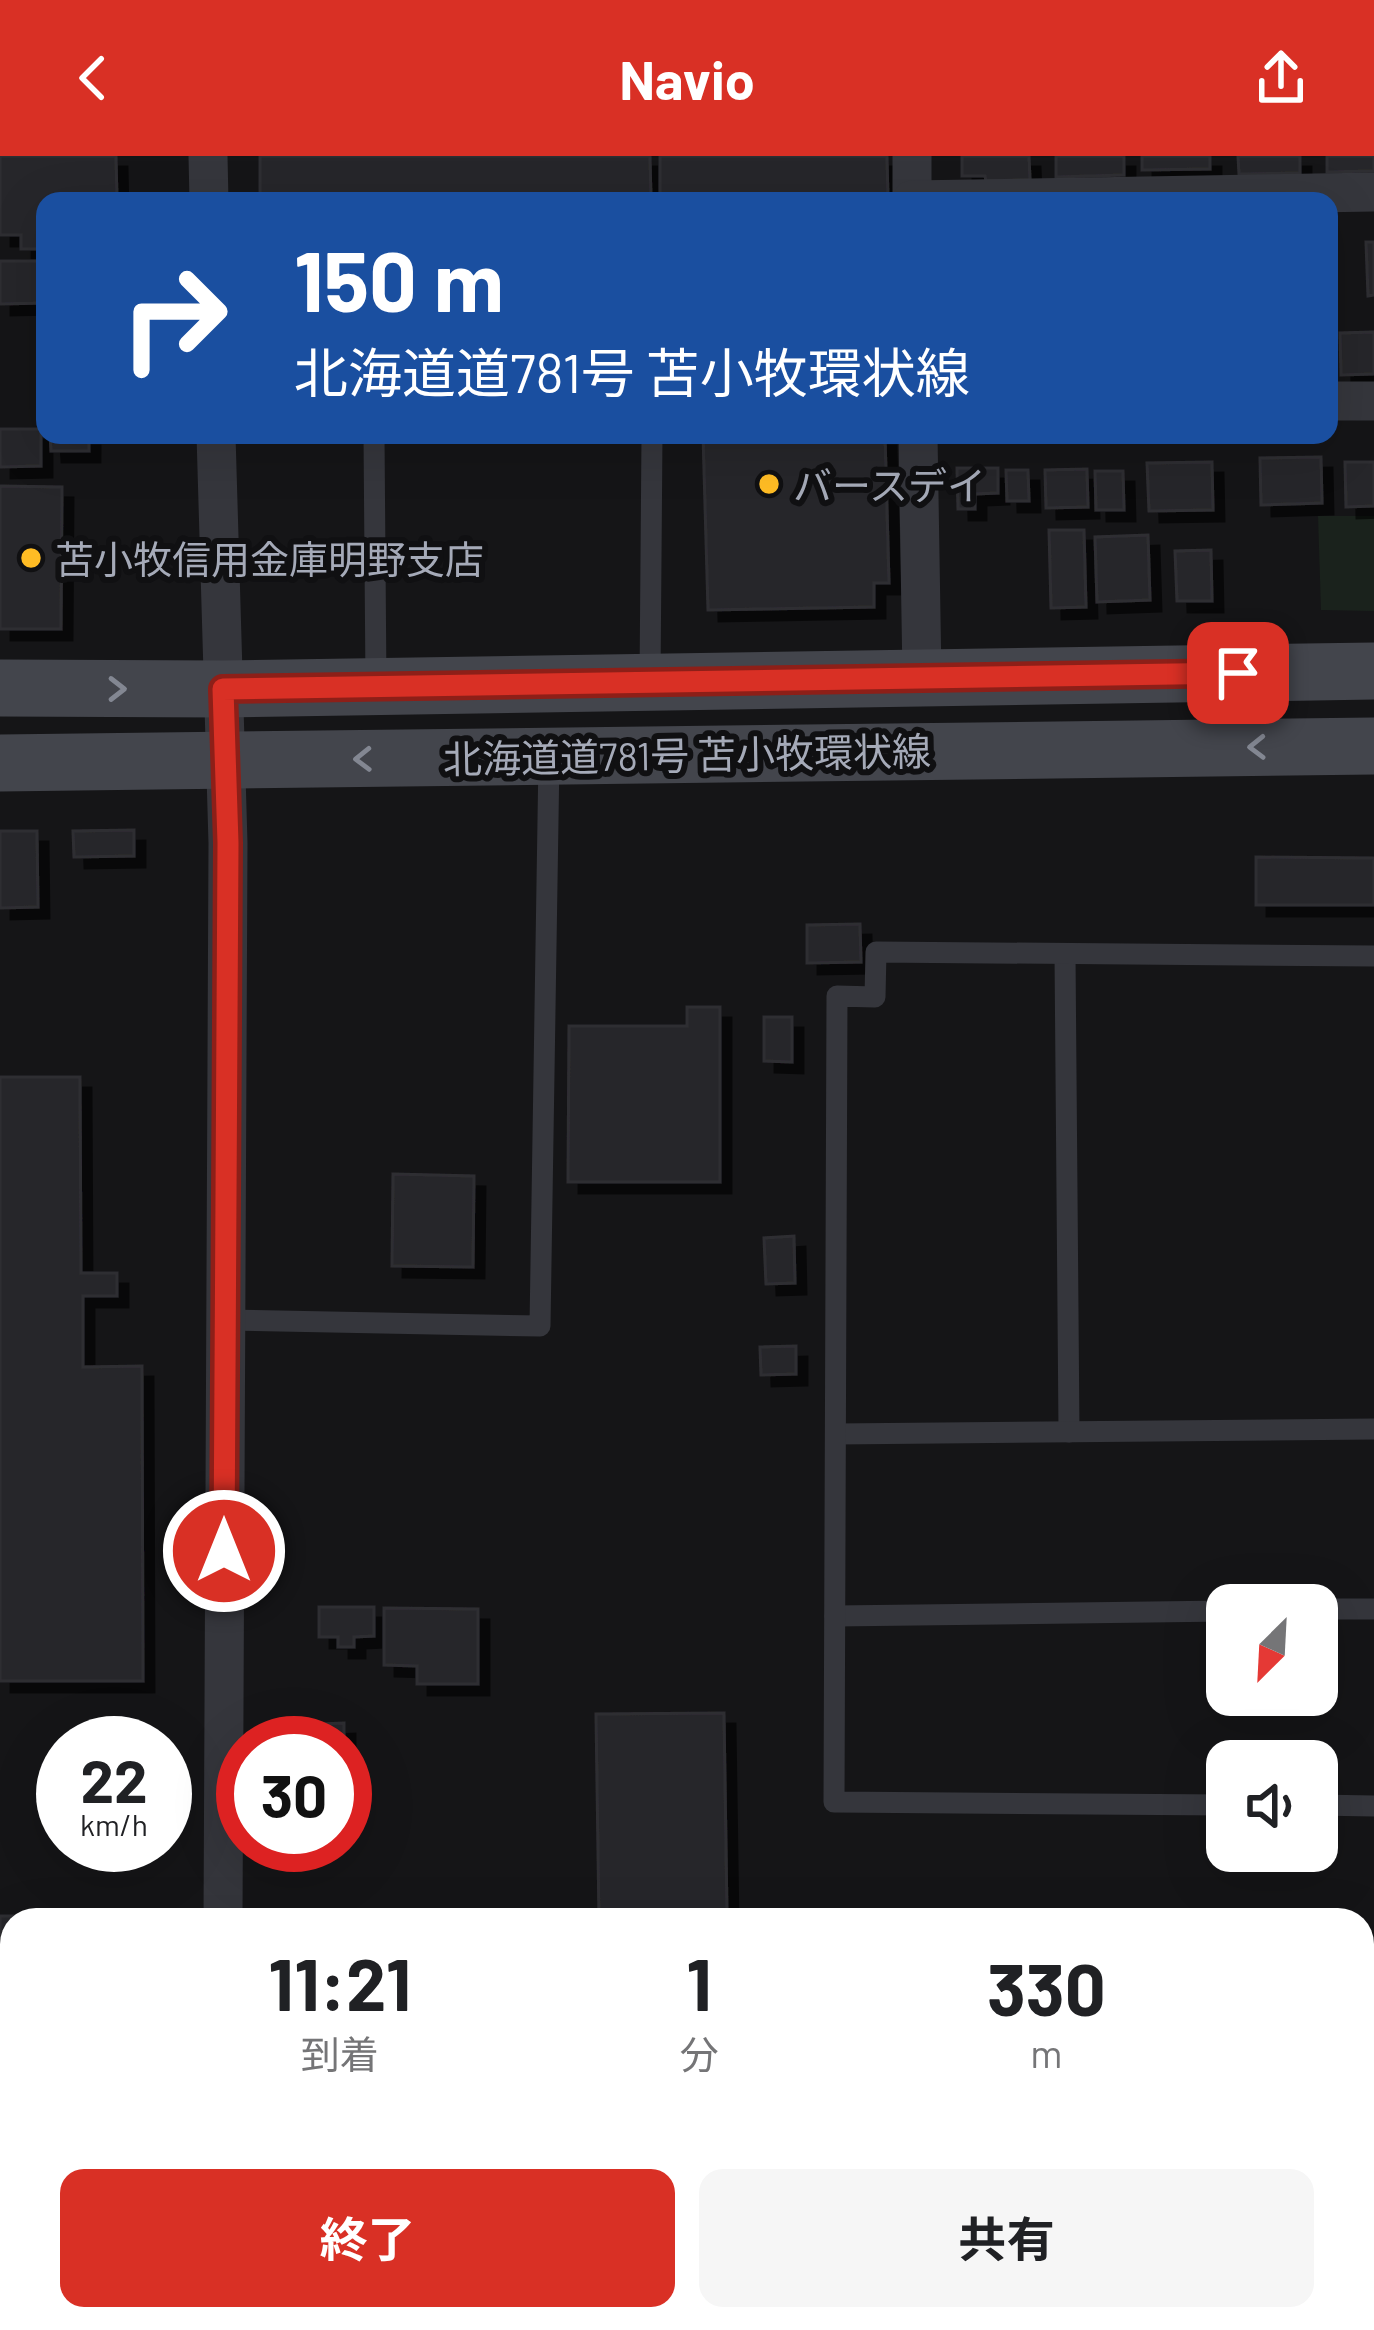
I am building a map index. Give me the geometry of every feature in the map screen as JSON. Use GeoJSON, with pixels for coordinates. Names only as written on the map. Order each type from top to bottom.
{"type":"FeatureCollection","features":[{"type":"Feature","properties":{"kind":"main road","name":"北海道道781号 苫小牧環状線"},"geometry":{"type":"LineString","coordinates":[[0,688],[223,689],[1374,670]]}},
{"type":"Feature","properties":{"kind":"main road","name":"北海道道781号 苫小牧環状線"},"geometry":{"type":"LineString","coordinates":[[0,763],[1374,746]]}},
{"type":"Feature","properties":{"kind":"street"},"geometry":{"type":"LineString","coordinates":[[208,156],[209,192]]}},
{"type":"Feature","properties":{"kind":"street"},"geometry":{"type":"LineString","coordinates":[[912,156],[912,192]]}},
{"type":"Feature","properties":{"kind":"street"},"geometry":{"type":"LineString","coordinates":[[1338,193],[1374,192]]}},
{"type":"Feature","properties":{"kind":"street"},"geometry":{"type":"LineString","coordinates":[[1338,401],[1374,401]]}},
{"type":"Feature","properties":{"kind":"street"},"geometry":{"type":"LineString","coordinates":[[216,444],[226,761],[223,1908]]}},
{"type":"Feature","properties":{"kind":"street"},"geometry":{"type":"LineString","coordinates":[[918,444],[922,677]]}},
{"type":"Feature","properties":{"kind":"lane"},"geometry":{"type":"LineString","coordinates":[[374,444],[376,686]]}},
{"type":"Feature","properties":{"kind":"lane"},"geometry":{"type":"LineString","coordinates":[[650,681],[652,444]]}},
{"type":"Feature","properties":{"kind":"lane"},"geometry":{"type":"LineString","coordinates":[[225,1320],[540,1326],[549,756]]}},
{"type":"Feature","properties":{"kind":"lane"},"geometry":{"type":"LineString","coordinates":[[1206,1805],[834,1802],[837,996],[875,997],[876,952],[1374,956]]}},
{"type":"Feature","properties":{"kind":"lane"},"geometry":{"type":"LineString","coordinates":[[1065,954],[1070,1432]]}},
{"type":"Feature","properties":{"kind":"lane"},"geometry":{"type":"LineString","coordinates":[[836,1434],[1374,1430]]}},
{"type":"Feature","properties":{"kind":"lane"},"geometry":{"type":"LineString","coordinates":[[1338,1610],[1374,1609]]}},
{"type":"Feature","properties":{"kind":"lane"},"geometry":{"type":"LineString","coordinates":[[835,1616],[1206,1611]]}},
{"type":"Feature","properties":{"kind":"lane"},"geometry":{"type":"LineString","coordinates":[[1338,1805],[1374,1806]]}},
{"type":"Feature","properties":{"kind":"shaded area"},"geometry":{"type":"Polygon","coordinates":[[[1318,516],[1374,516],[1374,611],[1321,610],[1318,516]]]}},
{"type":"Feature","properties":{"kind":"building"},"geometry":{"type":"Polygon","coordinates":[[[0,156],[116,156],[117,192],[36,192],[36,249],[21,249],[21,235],[0,235],[0,156]]]}},
{"type":"Feature","properties":{"kind":"building"},"geometry":{"type":"Polygon","coordinates":[[[260,156],[650,156],[651,192],[260,192],[260,156]]]}},
{"type":"Feature","properties":{"kind":"building"},"geometry":{"type":"Polygon","coordinates":[[[660,156],[887,156],[888,192],[660,192],[660,156]]]}},
{"type":"Feature","properties":{"kind":"building"},"geometry":{"type":"Polygon","coordinates":[[[962,156],[1029,156],[1030,180],[962,176],[962,156]]]}},
{"type":"Feature","properties":{"kind":"building"},"geometry":{"type":"Polygon","coordinates":[[[1056,156],[1124,156],[1124,175],[1056,177],[1056,156]]]}},
{"type":"Feature","properties":{"kind":"building"},"geometry":{"type":"Polygon","coordinates":[[[1142,156],[1210,156],[1210,169],[1142,170],[1142,156]]]}},
{"type":"Feature","properties":{"kind":"building"},"geometry":{"type":"Polygon","coordinates":[[[1238,156],[1300,156],[1300,173],[1239,174],[1238,156]]]}},
{"type":"Feature","properties":{"kind":"building"},"geometry":{"type":"Polygon","coordinates":[[[1327,156],[1374,156],[1374,171],[1327,172],[1327,156]]]}},
{"type":"Feature","properties":{"kind":"building"},"geometry":{"type":"Polygon","coordinates":[[[1366,242],[1374,242],[1374,295],[1368,296],[1366,242]]]}},
{"type":"Feature","properties":{"kind":"building"},"geometry":{"type":"Polygon","coordinates":[[[0,261],[36,261],[36,303],[0,304],[0,261]]]}},
{"type":"Feature","properties":{"kind":"building"},"geometry":{"type":"Polygon","coordinates":[[[1374,332],[1374,374],[1341,375],[1340,333],[1374,332]]]}},
{"type":"Feature","properties":{"kind":"building"},"geometry":{"type":"Polygon","coordinates":[[[0,429],[36,429],[41,466],[0,467],[0,429]]]}},
{"type":"Feature","properties":{"kind":"building"},"geometry":{"type":"Polygon","coordinates":[[[51,444],[89,444],[89,451],[51,451],[51,444]]]}},
{"type":"Feature","properties":{"kind":"building"},"geometry":{"type":"Polygon","coordinates":[[[703,444],[885,444],[889,583],[874,583],[874,607],[708,610],[703,444]]]}},
{"type":"Feature","properties":{"kind":"building"},"geometry":{"type":"Polygon","coordinates":[[[1321,457],[1322,503],[1261,505],[1260,458],[1321,457]]]}},
{"type":"Feature","properties":{"kind":"building"},"geometry":{"type":"Polygon","coordinates":[[[1212,462],[1213,510],[1149,511],[1147,463],[1212,462]]]}},
{"type":"Feature","properties":{"kind":"building"},"geometry":{"type":"Polygon","coordinates":[[[1345,462],[1374,462],[1374,506],[1346,507],[1345,462]]]}},
{"type":"Feature","properties":{"kind":"building"},"geometry":{"type":"Polygon","coordinates":[[[957,468],[998,468],[998,493],[975,494],[975,509],[958,509],[957,468]]]}},
{"type":"Feature","properties":{"kind":"building"},"geometry":{"type":"Polygon","coordinates":[[[1087,469],[1088,507],[1046,508],[1045,470],[1087,469]]]}},
{"type":"Feature","properties":{"kind":"building"},"geometry":{"type":"Polygon","coordinates":[[[1006,470],[1028,470],[1029,501],[1007,501],[1006,470]]]}},
{"type":"Feature","properties":{"kind":"building"},"geometry":{"type":"Polygon","coordinates":[[[1095,471],[1123,471],[1124,510],[1096,510],[1095,471]]]}},
{"type":"Feature","properties":{"kind":"building","name":"苫小牧信用金庫明野支店"},"geometry":{"type":"Polygon","coordinates":[[[0,486],[62,487],[61,629],[0,629],[0,486]]]}},
{"type":"Feature","properties":{"kind":"building"},"geometry":{"type":"Polygon","coordinates":[[[1049,530],[1084,530],[1086,607],[1051,608],[1049,530]]]}},
{"type":"Feature","properties":{"kind":"building"},"geometry":{"type":"Polygon","coordinates":[[[1148,535],[1150,600],[1097,602],[1095,537],[1148,535]]]}},
{"type":"Feature","properties":{"kind":"building"},"geometry":{"type":"Polygon","coordinates":[[[1211,550],[1212,601],[1177,601],[1175,551],[1211,550]]]}},
{"type":"Feature","properties":{"kind":"building"},"geometry":{"type":"Polygon","coordinates":[[[134,830],[134,856],[74,857],[73,831],[134,830]]]}},
{"type":"Feature","properties":{"kind":"building"},"geometry":{"type":"Polygon","coordinates":[[[0,831],[37,831],[38,907],[0,908],[0,831]]]}},
{"type":"Feature","properties":{"kind":"building"},"geometry":{"type":"Polygon","coordinates":[[[1256,857],[1374,858],[1374,905],[1256,905],[1256,857]]]}},
{"type":"Feature","properties":{"kind":"building"},"geometry":{"type":"Polygon","coordinates":[[[860,924],[861,962],[807,963],[807,925],[860,924]]]}},
{"type":"Feature","properties":{"kind":"building"},"geometry":{"type":"Polygon","coordinates":[[[687,1007],[720,1007],[720,1182],[568,1182],[569,1026],[687,1026],[687,1007]]]}},
{"type":"Feature","properties":{"kind":"building"},"geometry":{"type":"Polygon","coordinates":[[[764,1017],[792,1017],[792,1062],[764,1061],[764,1017]]]}},
{"type":"Feature","properties":{"kind":"building"},"geometry":{"type":"Polygon","coordinates":[[[0,1077],[80,1077],[81,1273],[117,1273],[117,1296],[83,1296],[83,1367],[142,1366],[143,1681],[0,1681],[0,1077]]]}},
{"type":"Feature","properties":{"kind":"building"},"geometry":{"type":"Polygon","coordinates":[[[393,1174],[474,1176],[473,1267],[392,1266],[393,1174]]]}},
{"type":"Feature","properties":{"kind":"building"},"geometry":{"type":"Polygon","coordinates":[[[794,1236],[795,1283],[766,1284],[764,1238],[794,1236]]]}},
{"type":"Feature","properties":{"kind":"building"},"geometry":{"type":"Polygon","coordinates":[[[796,1346],[796,1374],[761,1375],[760,1347],[796,1346]]]}},
{"type":"Feature","properties":{"kind":"building"},"geometry":{"type":"Polygon","coordinates":[[[319,1607],[374,1607],[374,1636],[354,1637],[354,1647],[338,1647],[338,1637],[319,1637],[319,1607]]]}},
{"type":"Feature","properties":{"kind":"building"},"geometry":{"type":"Polygon","coordinates":[[[384,1608],[478,1609],[478,1684],[417,1684],[417,1666],[384,1665],[384,1608]]]}},
{"type":"Feature","properties":{"kind":"building"},"geometry":{"type":"Polygon","coordinates":[[[724,1713],[727,1908],[599,1908],[596,1714],[724,1713]]]}},
{"type":"Feature","properties":{"kind":"place","name":"バースデイ"},"geometry":{"type":"Point","coordinates":[769,484]}},
{"type":"Feature","properties":{"kind":"place","name":"苫小牧信用金庫明野支店"},"geometry":{"type":"Point","coordinates":[31,558]}},
{"type":"Feature","properties":{"kind":"route"},"geometry":{"type":"LineString","coordinates":[[224,1551],[228,843],[223,689],[1238,673]]}}]}
